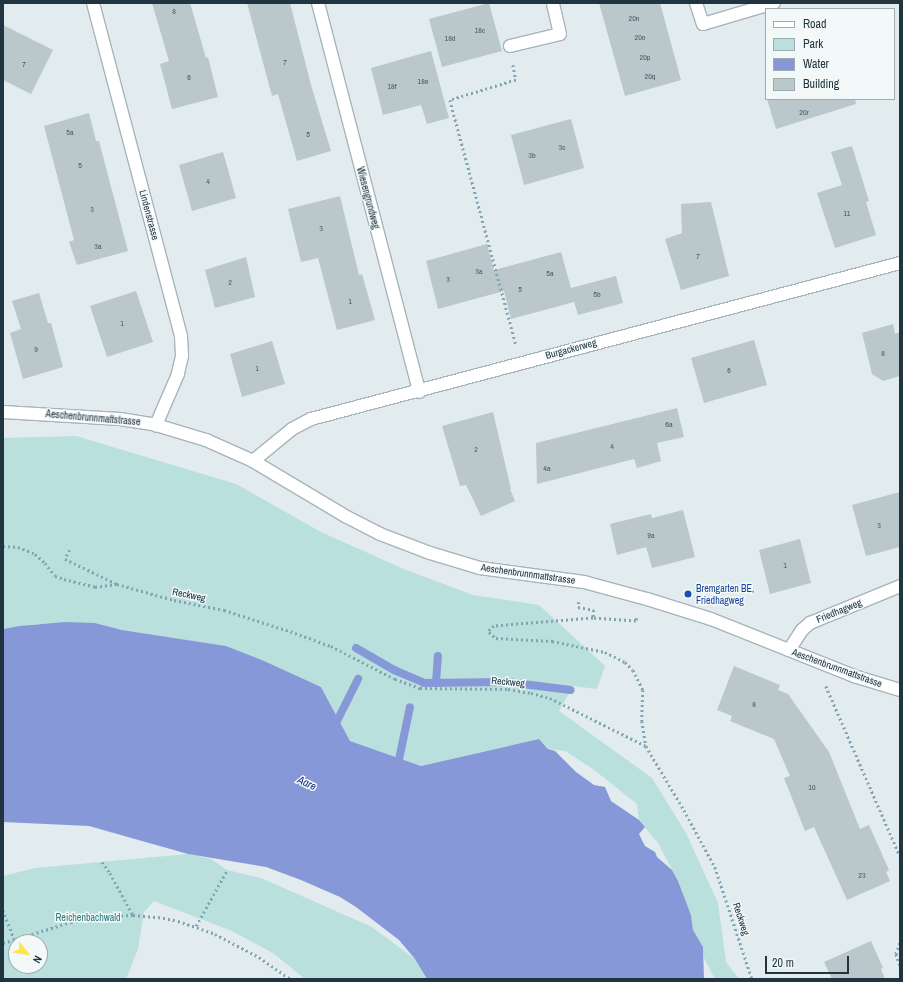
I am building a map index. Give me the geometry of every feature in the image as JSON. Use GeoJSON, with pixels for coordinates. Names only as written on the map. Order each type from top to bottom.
{"type":"FeatureCollection","features":[{"type":"Feature","properties":{"kind":"street","name":"Lindenstrasse"},"geometry":{"type":"LineString","coordinates":[[93,3],[181,336],[182,356],[178,374],[156,425]]}},
{"type":"Feature","properties":{"kind":"street","name":"Wiesengrundweg"},"geometry":{"type":"LineString","coordinates":[[318,3],[419,392]]}},
{"type":"Feature","properties":{"kind":"street"},"geometry":{"type":"LineString","coordinates":[[510,46],[560,34],[553,3]]}},
{"type":"Feature","properties":{"kind":"street"},"geometry":{"type":"LineString","coordinates":[[696,3],[703,24],[774,3]]}},
{"type":"Feature","properties":{"kind":"street","name":"Burgackerweg"},"geometry":{"type":"LineString","coordinates":[[253,461],[292,429],[311,420],[419,392],[521,362],[900,263]]}},
{"type":"Feature","properties":{"kind":"street","name":"Aeschenbrunnmattstrasse"},"geometry":{"type":"LineString","coordinates":[[3,412],[120,419],[156,425],[206,440],[253,461],[347,517],[380,534],[430,553],[480,568],[584,582],[704,617],[815,660],[900,690]]}},
{"type":"Feature","properties":{"kind":"street","name":"Friedhagweg"},"geometry":{"type":"LineString","coordinates":[[789,650],[802,630],[810,623],[900,586]]}},
{"type":"Feature","properties":{"kind":"path"},"geometry":{"type":"LineString","coordinates":[[510,46],[516,80],[450,100],[521,362]]}},
{"type":"Feature","properties":{"kind":"path"},"geometry":{"type":"LineString","coordinates":[[3,546],[18,547],[35,554],[46,563],[55,576],[64,579],[95,587],[117,584]]}},
{"type":"Feature","properties":{"kind":"path"},"geometry":{"type":"LineString","coordinates":[[70,550],[65,560],[117,584]]}},
{"type":"Feature","properties":{"kind":"path","name":"Reckweg"},"geometry":{"type":"LineString","coordinates":[[117,584],[174,600],[224,610],[295,633],[331,646],[394,679],[420,688],[508,689],[550,698],[646,746],[684,810],[715,867],[752,979]]}},
{"type":"Feature","properties":{"kind":"path"},"geometry":{"type":"LineString","coordinates":[[578,607],[594,610],[593,618],[494,626],[489,632],[496,638],[552,640],[605,652],[625,662],[633,670],[643,690],[642,721],[646,746]]}},
{"type":"Feature","properties":{"kind":"path"},"geometry":{"type":"LineString","coordinates":[[815,660],[839,719],[900,856]]}},
{"type":"Feature","properties":{"kind":"path"},"geometry":{"type":"LineString","coordinates":[[102,862],[110,873],[133,915]]}},
{"type":"Feature","properties":{"kind":"path"},"geometry":{"type":"LineString","coordinates":[[196,926],[227,870]]}},
{"type":"Feature","properties":{"kind":"path"},"geometry":{"type":"LineString","coordinates":[[3,910],[12,934]]}},
{"type":"Feature","properties":{"kind":"path"},"geometry":{"type":"LineString","coordinates":[[31,934],[71,922],[106,916],[133,915],[178,921],[196,926],[215,934],[258,957],[290,979]]}},
{"type":"Feature","properties":{"kind":"path"},"geometry":{"type":"LineString","coordinates":[[900,944],[896,954],[900,965]]}},
{"type":"Feature","properties":{"kind":"green space"},"geometry":{"type":"Polygon","coordinates":[[[76,436],[236,484],[321,532],[406,570],[473,595],[539,605],[605,666],[597,689],[573,686],[559,711],[652,778],[686,833],[718,903],[726,962],[739,979],[715,979],[704,958],[703,947],[693,930],[691,915],[678,881],[658,843],[639,820],[637,804],[593,769],[565,751],[549,749],[539,739],[421,766],[350,741],[321,687],[226,646],[122,630],[95,623],[38,624],[3,629],[3,438],[76,436]]]}},
{"type":"Feature","properties":{"kind":"green space","name":"Reichenbachwald"},"geometry":{"type":"Polygon","coordinates":[[[188,854],[211,859],[227,870],[261,878],[372,927],[415,959],[427,979],[305,979],[273,953],[232,931],[154,901],[144,912],[138,949],[126,979],[3,979],[3,876],[35,868],[188,854]]]}},
{"type":"Feature","properties":{"kind":"water","name":"Aare"},"geometry":{"type":"Polygon","coordinates":[[[65,622],[95,623],[122,630],[226,646],[264,661],[321,687],[350,741],[421,766],[539,739],[548,749],[555,751],[576,772],[594,785],[605,787],[611,801],[639,820],[645,827],[639,834],[645,846],[655,852],[657,857],[672,870],[678,881],[691,915],[693,930],[703,947],[704,979],[427,979],[415,959],[399,940],[356,907],[340,897],[266,867],[188,854],[89,826],[3,822],[3,629],[65,622]]]}},
{"type":"Feature","properties":{"kind":"building"},"geometry":{"type":"Polygon","coordinates":[[[152,3],[190,3],[206,58],[208,57],[218,97],[172,109],[160,64],[169,61],[152,3]]]}},
{"type":"Feature","properties":{"kind":"building"},"geometry":{"type":"Polygon","coordinates":[[[247,3],[290,3],[311,85],[331,151],[297,161],[278,94],[272,96],[247,3]]]}},
{"type":"Feature","properties":{"kind":"building"},"geometry":{"type":"Polygon","coordinates":[[[489,3],[502,51],[442,67],[429,19],[489,3]]]}},
{"type":"Feature","properties":{"kind":"building"},"geometry":{"type":"Polygon","coordinates":[[[599,3],[660,3],[681,80],[625,96],[599,3]]]}},
{"type":"Feature","properties":{"kind":"building"},"geometry":{"type":"Polygon","coordinates":[[[3,25],[53,50],[31,94],[3,80],[3,25]]]}},
{"type":"Feature","properties":{"kind":"building"},"geometry":{"type":"Polygon","coordinates":[[[431,51],[449,118],[427,124],[421,105],[383,115],[371,68],[431,51]]]}},
{"type":"Feature","properties":{"kind":"building"},"geometry":{"type":"Polygon","coordinates":[[[767,100],[855,100],[856,104],[776,129],[767,100]]]}},
{"type":"Feature","properties":{"kind":"building"},"geometry":{"type":"Polygon","coordinates":[[[89,113],[96,141],[99,141],[128,251],[77,265],[69,242],[74,240],[44,126],[89,113]]]}},
{"type":"Feature","properties":{"kind":"building"},"geometry":{"type":"Polygon","coordinates":[[[571,119],[584,168],[524,185],[511,135],[571,119]]]}},
{"type":"Feature","properties":{"kind":"building"},"geometry":{"type":"Polygon","coordinates":[[[852,146],[869,201],[866,202],[876,235],[835,248],[817,193],[842,185],[831,152],[852,146]]]}},
{"type":"Feature","properties":{"kind":"building"},"geometry":{"type":"Polygon","coordinates":[[[223,152],[236,198],[192,211],[179,165],[223,152]]]}},
{"type":"Feature","properties":{"kind":"building"},"geometry":{"type":"Polygon","coordinates":[[[340,196],[359,275],[362,274],[375,320],[337,330],[318,258],[301,262],[288,209],[340,196]]]}},
{"type":"Feature","properties":{"kind":"building"},"geometry":{"type":"Polygon","coordinates":[[[711,202],[729,276],[681,290],[665,239],[682,233],[681,204],[711,202]]]}},
{"type":"Feature","properties":{"kind":"building"},"geometry":{"type":"Polygon","coordinates":[[[487,244],[494,270],[561,252],[571,288],[616,276],[623,303],[578,315],[573,298],[574,302],[511,319],[504,291],[438,309],[426,261],[487,244]]]}},
{"type":"Feature","properties":{"kind":"building"},"geometry":{"type":"Polygon","coordinates":[[[246,257],[255,297],[215,308],[205,270],[246,257]]]}},
{"type":"Feature","properties":{"kind":"building"},"geometry":{"type":"Polygon","coordinates":[[[136,291],[153,342],[107,357],[90,306],[136,291]]]}},
{"type":"Feature","properties":{"kind":"building"},"geometry":{"type":"Polygon","coordinates":[[[39,293],[48,323],[51,323],[63,367],[23,379],[10,333],[21,329],[12,301],[39,293]]]}},
{"type":"Feature","properties":{"kind":"building"},"geometry":{"type":"Polygon","coordinates":[[[893,324],[895,334],[900,332],[900,376],[883,381],[872,374],[862,333],[893,324]]]}},
{"type":"Feature","properties":{"kind":"building"},"geometry":{"type":"Polygon","coordinates":[[[754,340],[767,385],[704,403],[691,358],[754,340]]]}},
{"type":"Feature","properties":{"kind":"building"},"geometry":{"type":"Polygon","coordinates":[[[272,341],[285,384],[242,397],[230,354],[272,341]]]}},
{"type":"Feature","properties":{"kind":"building"},"geometry":{"type":"Polygon","coordinates":[[[677,408],[684,437],[657,443],[661,461],[637,468],[634,459],[537,484],[536,443],[677,408]]]}},
{"type":"Feature","properties":{"kind":"building"},"geometry":{"type":"Polygon","coordinates":[[[493,412],[510,489],[515,501],[481,516],[466,485],[460,486],[442,426],[493,412]]]}},
{"type":"Feature","properties":{"kind":"building"},"geometry":{"type":"Polygon","coordinates":[[[900,492],[900,547],[866,556],[852,505],[900,492]]]}},
{"type":"Feature","properties":{"kind":"building"},"geometry":{"type":"Polygon","coordinates":[[[683,510],[695,557],[652,568],[646,547],[617,555],[610,524],[651,514],[652,518],[683,510]]]}},
{"type":"Feature","properties":{"kind":"building"},"geometry":{"type":"Polygon","coordinates":[[[800,539],[811,583],[770,594],[759,550],[800,539]]]}},
{"type":"Feature","properties":{"kind":"building"},"geometry":{"type":"Polygon","coordinates":[[[734,666],[780,685],[778,690],[788,694],[829,752],[860,829],[869,825],[889,870],[886,872],[890,881],[847,900],[814,827],[805,831],[784,778],[790,776],[774,739],[730,721],[732,716],[717,710],[734,666]]]}},
{"type":"Feature","properties":{"kind":"building"},"geometry":{"type":"Polygon","coordinates":[[[871,941],[883,968],[881,969],[885,979],[832,979],[824,962],[871,941]]]}},
{"type":"Feature","properties":{"kind":"waterway"},"geometry":{"type":"LineString","coordinates":[[356,648],[394,670],[424,683],[507,682],[570,690]]}},
{"type":"Feature","properties":{"kind":"waterway"},"geometry":{"type":"LineString","coordinates":[[436,683],[438,656]]}},
{"type":"Feature","properties":{"kind":"waterway"},"geometry":{"type":"LineString","coordinates":[[334,727],[358,679]]}},
{"type":"Feature","properties":{"kind":"waterway"},"geometry":{"type":"LineString","coordinates":[[397,769],[410,707]]}},
{"type":"Feature","properties":{"kind":"place","name":"Bremgarten BE, Friedhagweg"},"geometry":{"type":"Point","coordinates":[688,594]}}]}
